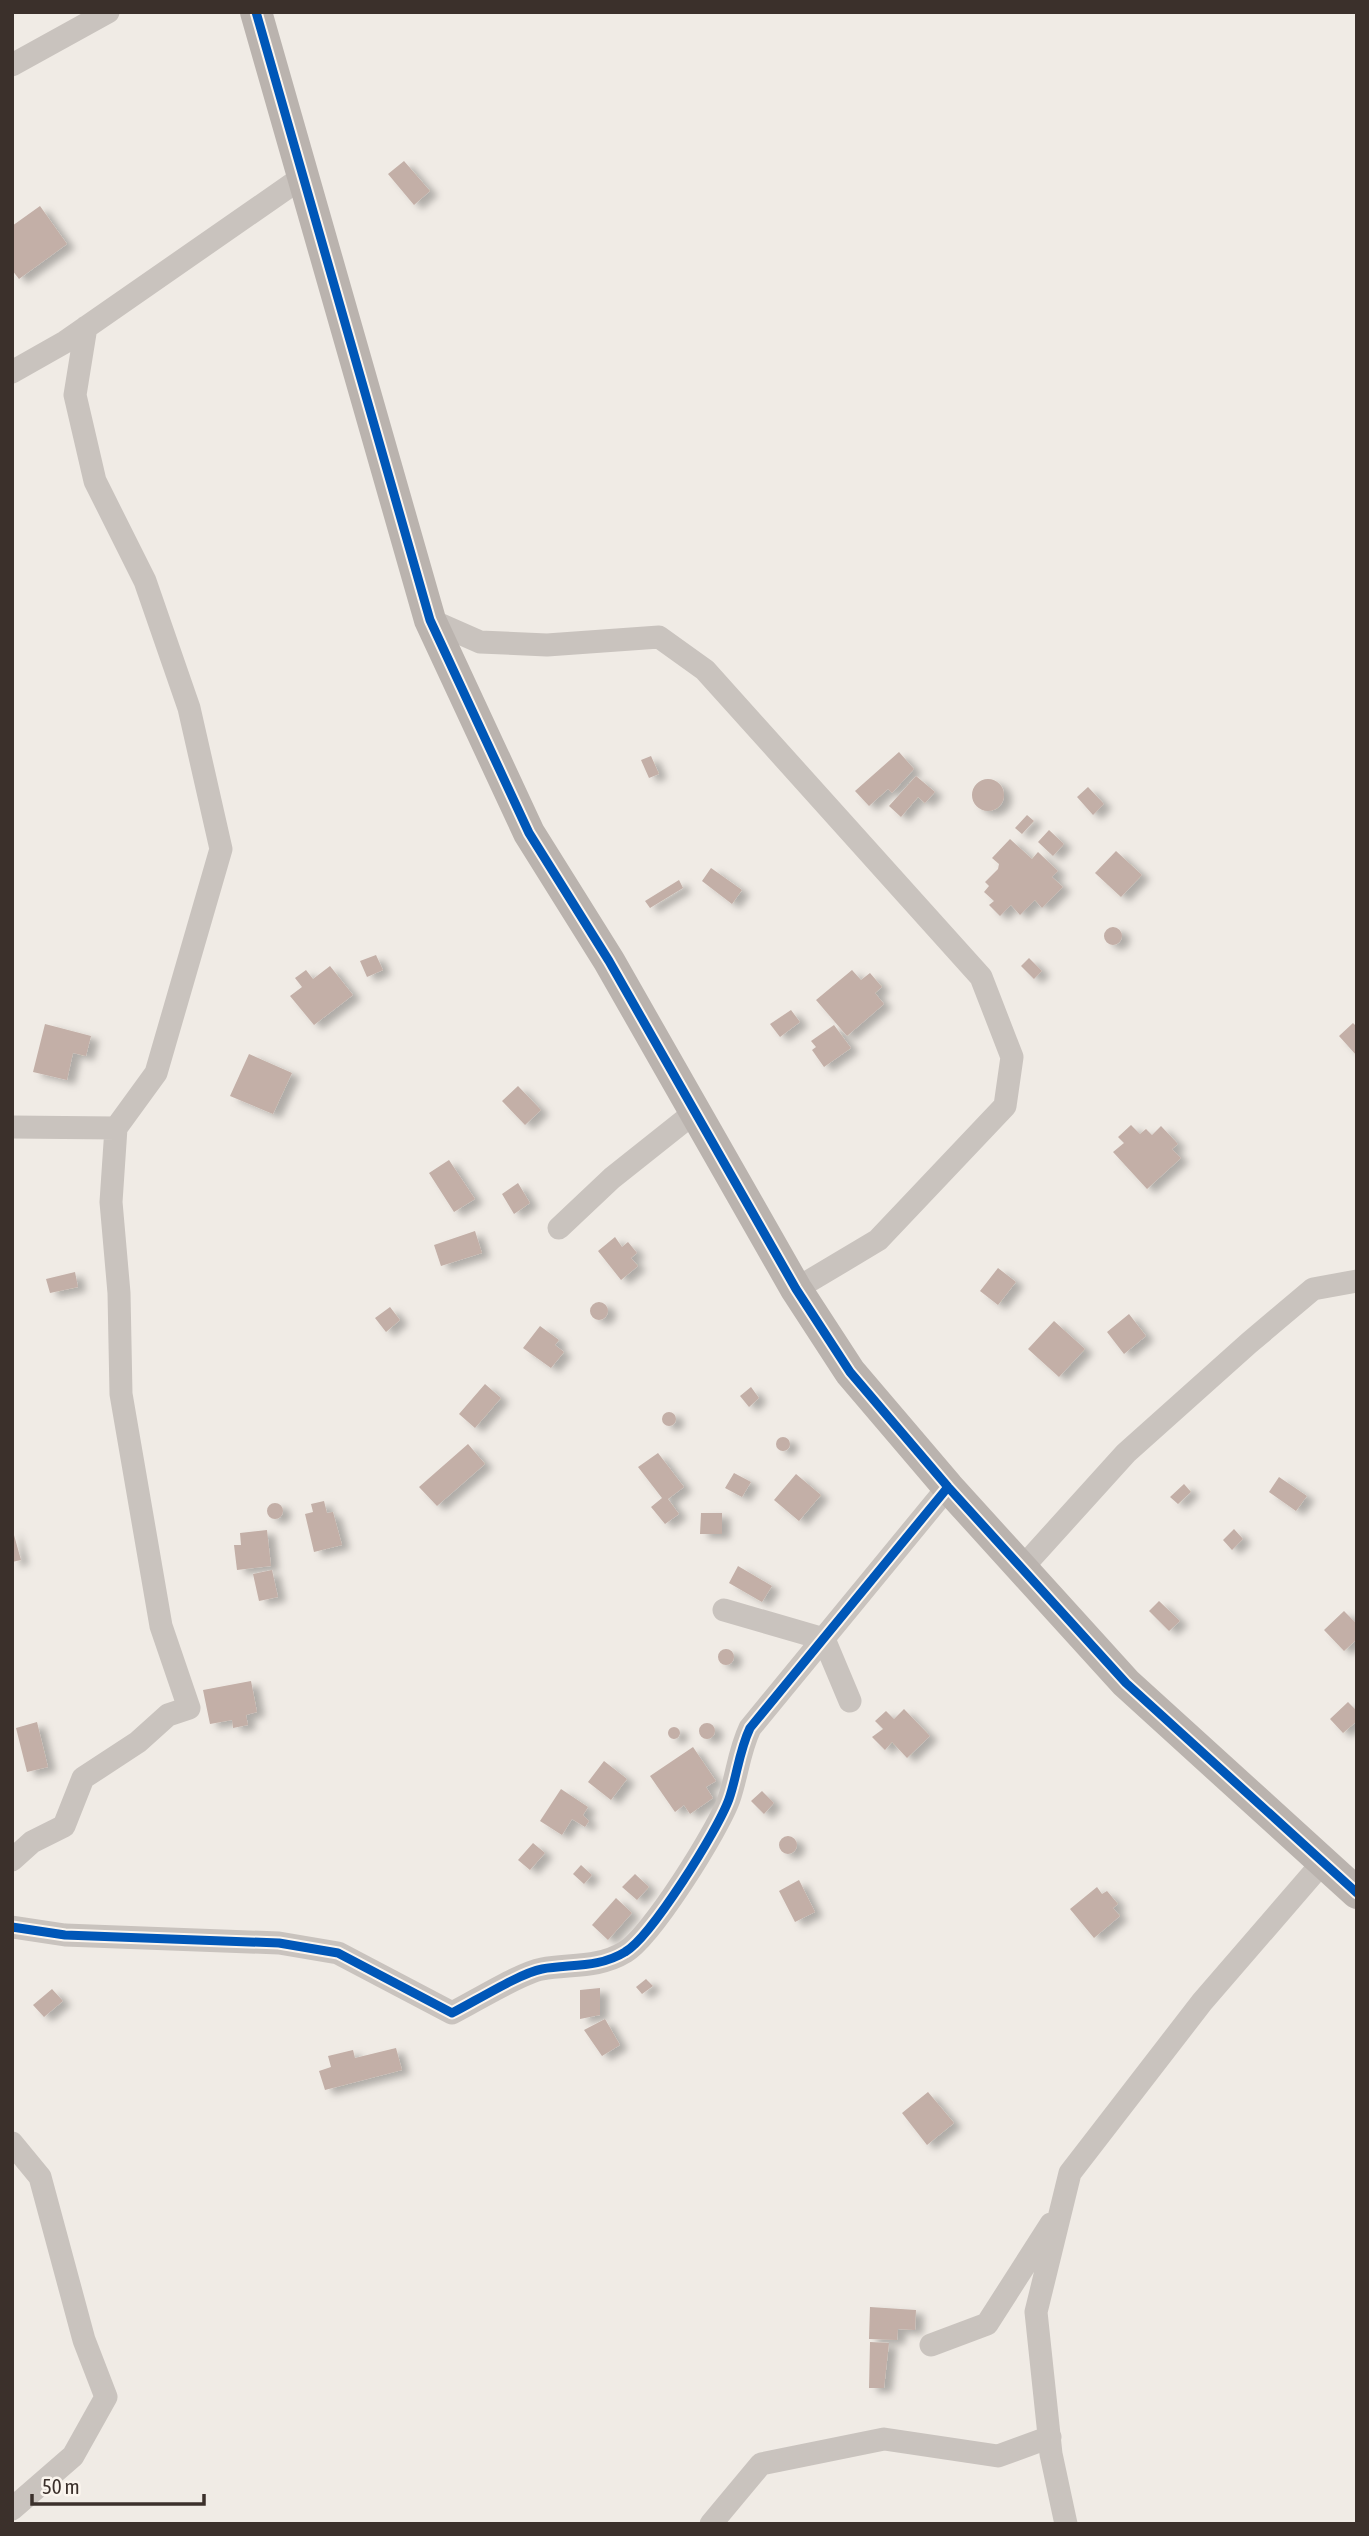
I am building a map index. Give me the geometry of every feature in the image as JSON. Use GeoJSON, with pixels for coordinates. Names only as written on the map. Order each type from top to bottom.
{"type":"FeatureCollection","features":[{"type":"Feature","properties":{"kind":"street"},"geometry":{"type":"LineString","coordinates":[[12,65],[108,12]]}},
{"type":"Feature","properties":{"kind":"street"},"geometry":{"type":"LineString","coordinates":[[256,12],[301,178],[430,620],[529,833],[609,961],[796,1289],[850,1372],[948,1487],[1126,1683],[1357,1893]]}},
{"type":"Feature","properties":{"kind":"street"},"geometry":{"type":"LineString","coordinates":[[12,372],[86,327],[301,178]]}},
{"type":"Feature","properties":{"kind":"street"},"geometry":{"type":"LineString","coordinates":[[12,1860],[32,1842],[64,1826],[83,1778],[138,1742],[168,1715],[189,1709],[161,1626],[121,1394],[119,1293],[111,1202],[116,1128],[156,1073],[221,849],[189,708],[145,581],[95,481],[75,395],[86,327]]}},
{"type":"Feature","properties":{"kind":"street"},"geometry":{"type":"LineString","coordinates":[[430,620],[480,642],[547,645],[659,637],[705,670],[981,977],[1012,1058],[1005,1106],[878,1240],[796,1289]]}},
{"type":"Feature","properties":{"kind":"street"},"geometry":{"type":"LineString","coordinates":[[559,1228],[612,1178],[695,1112]]}},
{"type":"Feature","properties":{"kind":"street"},"geometry":{"type":"LineString","coordinates":[[12,1127],[116,1128]]}},
{"type":"Feature","properties":{"kind":"street"},"geometry":{"type":"LineString","coordinates":[[1021,1569],[1126,1453],[1292,1307],[1313,1289],[1357,1281]]}},
{"type":"Feature","properties":{"kind":"street"},"geometry":{"type":"LineString","coordinates":[[12,1927],[65,1935],[279,1942],[338,1953],[452,2013],[540,1969],[589,1965],[625,1952],[651,1927],[729,1801],[741,1748],[750,1728],[948,1487]]}},
{"type":"Feature","properties":{"kind":"street"},"geometry":{"type":"LineString","coordinates":[[724,1610],[824,1639]]}},
{"type":"Feature","properties":{"kind":"street"},"geometry":{"type":"LineString","coordinates":[[824,1639],[850,1701]]}},
{"type":"Feature","properties":{"kind":"street"},"geometry":{"type":"LineString","coordinates":[[1066,2524],[1049,2437],[1036,2312],[1070,2173],[1202,2002],[1322,1862]]}},
{"type":"Feature","properties":{"kind":"street"},"geometry":{"type":"LineString","coordinates":[[12,2143],[40,2177],[84,2340],[106,2396],[73,2456],[12,2509]]}},
{"type":"Feature","properties":{"kind":"street"},"geometry":{"type":"LineString","coordinates":[[931,2345],[987,2324],[1062,2207]]}},
{"type":"Feature","properties":{"kind":"street"},"geometry":{"type":"LineString","coordinates":[[712,2524],[761,2464],[884,2439],[998,2456],[1049,2437]]}},
{"type":"Feature","properties":{"kind":"building"},"geometry":{"type":"Polygon","coordinates":[[[404,161],[430,191],[414,205],[388,174],[404,161]]]}},
{"type":"Feature","properties":{"kind":"building"},"geometry":{"type":"Polygon","coordinates":[[[40,206],[67,244],[19,279],[12,270],[12,226],[40,206]]]}},
{"type":"Feature","properties":{"kind":"building"},"geometry":{"type":"Polygon","coordinates":[[[899,752],[914,769],[892,793],[888,789],[869,806],[855,791],[899,752]]]}},
{"type":"Feature","properties":{"kind":"building"},"geometry":{"type":"Polygon","coordinates":[[[651,756],[659,774],[649,778],[641,760],[651,756]]]}},
{"type":"Feature","properties":{"kind":"building"},"geometry":{"type":"Polygon","coordinates":[[[916,776],[935,792],[925,803],[918,797],[901,817],[889,806],[916,776]]]}},
{"type":"Feature","properties":{"kind":"building"},"geometry":{"type":"Polygon","coordinates":[[[988,779],[999,784],[1004,795],[999,806],[988,811],[977,806],[972,795],[977,784],[988,779]]]}},
{"type":"Feature","properties":{"kind":"building"},"geometry":{"type":"Polygon","coordinates":[[[1088,787],[1104,804],[1093,815],[1077,797],[1088,787]]]}},
{"type":"Feature","properties":{"kind":"building"},"geometry":{"type":"Polygon","coordinates":[[[1027,815],[1034,821],[1022,834],[1015,828],[1027,815]]]}},
{"type":"Feature","properties":{"kind":"building"},"geometry":{"type":"Polygon","coordinates":[[[1049,830],[1064,844],[1053,856],[1038,842],[1049,830]]]}},
{"type":"Feature","properties":{"kind":"building"},"geometry":{"type":"Polygon","coordinates":[[[1010,839],[1032,859],[1038,852],[1058,871],[1052,877],[1063,887],[1042,908],[1035,900],[1020,915],[1011,905],[1000,916],[989,905],[994,901],[984,892],[989,886],[985,882],[998,869],[999,864],[992,858],[1010,839]]]}},
{"type":"Feature","properties":{"kind":"building"},"geometry":{"type":"Polygon","coordinates":[[[1116,851],[1142,875],[1121,897],[1095,873],[1116,851]]]}},
{"type":"Feature","properties":{"kind":"building"},"geometry":{"type":"Polygon","coordinates":[[[711,868],[742,890],[732,904],[702,881],[711,868]]]}},
{"type":"Feature","properties":{"kind":"building"},"geometry":{"type":"Polygon","coordinates":[[[679,880],[683,888],[650,908],[645,901],[679,880]]]}},
{"type":"Feature","properties":{"kind":"building"},"geometry":{"type":"Polygon","coordinates":[[[1109,927],[1117,927],[1122,936],[1120,943],[1109,945],[1104,940],[1104,932],[1109,927]]]}},
{"type":"Feature","properties":{"kind":"building"},"geometry":{"type":"Polygon","coordinates":[[[376,955],[383,970],[367,977],[360,961],[376,955]]]}},
{"type":"Feature","properties":{"kind":"building"},"geometry":{"type":"Polygon","coordinates":[[[1029,958],[1042,971],[1034,979],[1021,966],[1029,958]]]}},
{"type":"Feature","properties":{"kind":"building"},"geometry":{"type":"Polygon","coordinates":[[[330,966],[353,995],[314,1025],[290,996],[302,987],[295,978],[306,970],[313,979],[330,966]]]}},
{"type":"Feature","properties":{"kind":"building"},"geometry":{"type":"Polygon","coordinates":[[[852,970],[861,980],[870,973],[882,987],[875,993],[884,1004],[847,1036],[816,1000],[852,970]]]}},
{"type":"Feature","properties":{"kind":"building"},"geometry":{"type":"Polygon","coordinates":[[[791,1010],[800,1022],[780,1037],[770,1024],[791,1010]]]}},
{"type":"Feature","properties":{"kind":"building"},"geometry":{"type":"Polygon","coordinates":[[[1353,1023],[1357,1027],[1357,1056],[1339,1036],[1353,1023]]]}},
{"type":"Feature","properties":{"kind":"building"},"geometry":{"type":"Polygon","coordinates":[[[45,1024],[91,1036],[86,1056],[73,1053],[67,1080],[33,1072],[45,1024]]]}},
{"type":"Feature","properties":{"kind":"building"},"geometry":{"type":"Polygon","coordinates":[[[834,1025],[851,1048],[824,1067],[812,1050],[816,1047],[811,1041],[834,1025]]]}},
{"type":"Feature","properties":{"kind":"building"},"geometry":{"type":"Polygon","coordinates":[[[249,1054],[292,1073],[273,1114],[230,1096],[249,1054]]]}},
{"type":"Feature","properties":{"kind":"building"},"geometry":{"type":"Polygon","coordinates":[[[518,1086],[541,1110],[525,1125],[502,1101],[518,1086]]]}},
{"type":"Feature","properties":{"kind":"building"},"geometry":{"type":"Polygon","coordinates":[[[1131,1125],[1140,1134],[1146,1129],[1152,1135],[1161,1126],[1178,1144],[1172,1149],[1181,1158],[1147,1189],[1113,1152],[1124,1143],[1118,1137],[1131,1125]]]}},
{"type":"Feature","properties":{"kind":"building"},"geometry":{"type":"Polygon","coordinates":[[[449,1160],[475,1199],[454,1212],[429,1173],[449,1160]]]}},
{"type":"Feature","properties":{"kind":"building"},"geometry":{"type":"Polygon","coordinates":[[[518,1183],[530,1203],[514,1214],[502,1194],[518,1183]]]}},
{"type":"Feature","properties":{"kind":"building"},"geometry":{"type":"Polygon","coordinates":[[[475,1231],[482,1253],[441,1266],[434,1245],[475,1231]]]}},
{"type":"Feature","properties":{"kind":"building"},"geometry":{"type":"Polygon","coordinates":[[[615,1237],[622,1247],[628,1242],[637,1253],[631,1258],[638,1266],[621,1280],[598,1251],[615,1237]]]}},
{"type":"Feature","properties":{"kind":"building"},"geometry":{"type":"Polygon","coordinates":[[[998,1268],[1016,1282],[998,1305],[980,1291],[998,1268]]]}},
{"type":"Feature","properties":{"kind":"building"},"geometry":{"type":"Polygon","coordinates":[[[75,1272],[78,1287],[50,1293],[46,1279],[75,1272]]]}},
{"type":"Feature","properties":{"kind":"building"},"geometry":{"type":"Polygon","coordinates":[[[595,1302],[603,1302],[608,1311],[606,1318],[595,1320],[590,1315],[590,1307],[595,1302]]]}},
{"type":"Feature","properties":{"kind":"building"},"geometry":{"type":"Polygon","coordinates":[[[390,1307],[400,1320],[386,1332],[375,1318],[390,1307]]]}},
{"type":"Feature","properties":{"kind":"building"},"geometry":{"type":"Polygon","coordinates":[[[1129,1314],[1146,1336],[1124,1354],[1107,1332],[1129,1314]]]}},
{"type":"Feature","properties":{"kind":"building"},"geometry":{"type":"Polygon","coordinates":[[[1054,1321],[1085,1349],[1059,1377],[1028,1349],[1054,1321]]]}},
{"type":"Feature","properties":{"kind":"building"},"geometry":{"type":"Polygon","coordinates":[[[540,1326],[559,1340],[555,1345],[564,1352],[551,1368],[523,1348],[540,1326]]]}},
{"type":"Feature","properties":{"kind":"building"},"geometry":{"type":"Polygon","coordinates":[[[485,1384],[501,1398],[475,1428],[459,1414],[485,1384]]]}},
{"type":"Feature","properties":{"kind":"building"},"geometry":{"type":"Polygon","coordinates":[[[751,1387],[759,1398],[749,1407],[740,1396],[751,1387]]]}},
{"type":"Feature","properties":{"kind":"building"},"geometry":{"type":"Polygon","coordinates":[[[669,1412],[674,1414],[674,1424],[669,1426],[664,1424],[662,1419],[664,1414],[669,1412]]]}},
{"type":"Feature","properties":{"kind":"building"},"geometry":{"type":"Polygon","coordinates":[[[783,1437],[788,1439],[788,1449],[783,1451],[778,1449],[776,1444],[778,1439],[783,1437]]]}},
{"type":"Feature","properties":{"kind":"building"},"geometry":{"type":"Polygon","coordinates":[[[468,1444],[485,1464],[437,1506],[419,1487],[468,1444]]]}},
{"type":"Feature","properties":{"kind":"building"},"geometry":{"type":"Polygon","coordinates":[[[658,1453],[684,1487],[668,1499],[679,1514],[665,1524],[651,1507],[662,1498],[638,1467],[658,1453]]]}},
{"type":"Feature","properties":{"kind":"building"},"geometry":{"type":"Polygon","coordinates":[[[734,1473],[751,1482],[742,1497],[725,1488],[734,1473]]]}},
{"type":"Feature","properties":{"kind":"building"},"geometry":{"type":"Polygon","coordinates":[[[796,1474],[821,1495],[799,1521],[774,1500],[796,1474]]]}},
{"type":"Feature","properties":{"kind":"building"},"geometry":{"type":"Polygon","coordinates":[[[1279,1477],[1307,1496],[1296,1511],[1269,1492],[1279,1477]]]}},
{"type":"Feature","properties":{"kind":"building"},"geometry":{"type":"Polygon","coordinates":[[[1184,1484],[1191,1492],[1178,1504],[1170,1497],[1184,1484]]]}},
{"type":"Feature","properties":{"kind":"building"},"geometry":{"type":"Polygon","coordinates":[[[324,1501],[327,1513],[333,1512],[342,1545],[314,1552],[305,1514],[313,1512],[311,1504],[324,1501]]]}},
{"type":"Feature","properties":{"kind":"building"},"geometry":{"type":"Polygon","coordinates":[[[275,1503],[283,1511],[275,1519],[267,1511],[275,1503]]]}},
{"type":"Feature","properties":{"kind":"building"},"geometry":{"type":"Polygon","coordinates":[[[701,1513],[722,1513],[722,1534],[700,1534],[701,1513]]]}},
{"type":"Feature","properties":{"kind":"building"},"geometry":{"type":"Polygon","coordinates":[[[12,1528],[21,1560],[12,1562],[12,1528]]]}},
{"type":"Feature","properties":{"kind":"building"},"geometry":{"type":"Polygon","coordinates":[[[1234,1529],[1243,1539],[1232,1550],[1223,1540],[1234,1529]]]}},
{"type":"Feature","properties":{"kind":"building"},"geometry":{"type":"Polygon","coordinates":[[[267,1530],[271,1566],[237,1570],[234,1545],[241,1545],[240,1533],[267,1530]]]}},
{"type":"Feature","properties":{"kind":"building"},"geometry":{"type":"Polygon","coordinates":[[[738,1566],[772,1586],[762,1602],[729,1583],[738,1566]]]}},
{"type":"Feature","properties":{"kind":"building"},"geometry":{"type":"Polygon","coordinates":[[[272,1570],[278,1597],[259,1601],[253,1574],[272,1570]]]}},
{"type":"Feature","properties":{"kind":"building"},"geometry":{"type":"Polygon","coordinates":[[[1159,1601],[1180,1621],[1169,1631],[1149,1611],[1159,1601]]]}},
{"type":"Feature","properties":{"kind":"building"},"geometry":{"type":"Polygon","coordinates":[[[1344,1611],[1357,1624],[1357,1639],[1344,1651],[1324,1630],[1344,1611]]]}},
{"type":"Feature","properties":{"kind":"building"},"geometry":{"type":"Polygon","coordinates":[[[726,1649],[734,1657],[726,1665],[718,1657],[726,1649]]]}},
{"type":"Feature","properties":{"kind":"building"},"geometry":{"type":"Polygon","coordinates":[[[251,1681],[257,1712],[246,1715],[248,1725],[233,1728],[232,1720],[210,1724],[203,1690],[251,1681]]]}},
{"type":"Feature","properties":{"kind":"building"},"geometry":{"type":"Polygon","coordinates":[[[1348,1702],[1357,1711],[1357,1721],[1343,1733],[1330,1719],[1348,1702]]]}},
{"type":"Feature","properties":{"kind":"building"},"geometry":{"type":"Polygon","coordinates":[[[904,1709],[930,1736],[907,1758],[892,1742],[885,1750],[872,1737],[883,1729],[875,1721],[886,1711],[894,1719],[904,1709]]]}},
{"type":"Feature","properties":{"kind":"building"},"geometry":{"type":"Polygon","coordinates":[[[37,1722],[48,1767],[27,1772],[16,1728],[37,1722]]]}},
{"type":"Feature","properties":{"kind":"building"},"geometry":{"type":"Polygon","coordinates":[[[707,1723],[713,1725],[713,1737],[707,1739],[701,1737],[699,1731],[701,1725],[707,1723]]]}},
{"type":"Feature","properties":{"kind":"building"},"geometry":{"type":"Polygon","coordinates":[[[669,1728],[679,1728],[679,1738],[669,1738],[669,1728]]]}},
{"type":"Feature","properties":{"kind":"building"},"geometry":{"type":"Polygon","coordinates":[[[693,1747],[716,1781],[706,1787],[713,1798],[690,1814],[684,1805],[675,1812],[650,1776],[693,1747]]]}},
{"type":"Feature","properties":{"kind":"building"},"geometry":{"type":"Polygon","coordinates":[[[604,1761],[627,1779],[611,1800],[588,1782],[604,1761]]]}},
{"type":"Feature","properties":{"kind":"building"},"geometry":{"type":"Polygon","coordinates":[[[561,1789],[588,1807],[583,1815],[589,1821],[585,1827],[572,1819],[562,1835],[540,1821],[561,1789]]]}},
{"type":"Feature","properties":{"kind":"building"},"geometry":{"type":"Polygon","coordinates":[[[762,1791],[774,1803],[764,1814],[751,1801],[762,1791]]]}},
{"type":"Feature","properties":{"kind":"building"},"geometry":{"type":"Polygon","coordinates":[[[788,1836],[794,1839],[797,1845],[794,1851],[788,1854],[782,1851],[779,1845],[782,1839],[788,1836]]]}},
{"type":"Feature","properties":{"kind":"building"},"geometry":{"type":"Polygon","coordinates":[[[533,1843],[545,1853],[530,1870],[518,1860],[533,1843]]]}},
{"type":"Feature","properties":{"kind":"building"},"geometry":{"type":"Polygon","coordinates":[[[581,1865],[592,1875],[584,1884],[573,1874],[581,1865]]]}},
{"type":"Feature","properties":{"kind":"building"},"geometry":{"type":"Polygon","coordinates":[[[635,1874],[649,1887],[637,1900],[622,1887],[635,1874]]]}},
{"type":"Feature","properties":{"kind":"building"},"geometry":{"type":"Polygon","coordinates":[[[799,1880],[815,1912],[795,1922],[779,1891],[799,1880]]]}},
{"type":"Feature","properties":{"kind":"building"},"geometry":{"type":"Polygon","coordinates":[[[1097,1887],[1102,1894],[1107,1891],[1118,1904],[1113,1908],[1120,1916],[1094,1938],[1070,1909],[1097,1887]]]}},
{"type":"Feature","properties":{"kind":"building"},"geometry":{"type":"Polygon","coordinates":[[[616,1898],[632,1913],[608,1940],[592,1925],[616,1898]]]}},
{"type":"Feature","properties":{"kind":"building"},"geometry":{"type":"Polygon","coordinates":[[[646,1979],[653,1986],[642,1994],[636,1987],[646,1979]]]}},
{"type":"Feature","properties":{"kind":"building"},"geometry":{"type":"Polygon","coordinates":[[[600,1988],[600,2015],[580,2019],[580,1990],[600,1988]]]}},
{"type":"Feature","properties":{"kind":"building"},"geometry":{"type":"Polygon","coordinates":[[[52,1989],[63,2001],[44,2017],[33,2005],[52,1989]]]}},
{"type":"Feature","properties":{"kind":"building"},"geometry":{"type":"Polygon","coordinates":[[[605,2019],[620,2045],[602,2056],[584,2030],[605,2019]]]}},
{"type":"Feature","properties":{"kind":"building"},"geometry":{"type":"Polygon","coordinates":[[[396,2048],[402,2070],[325,2090],[319,2071],[331,2067],[328,2056],[353,2050],[355,2058],[396,2048]]]}},
{"type":"Feature","properties":{"kind":"building"},"geometry":{"type":"Polygon","coordinates":[[[928,2092],[954,2123],[927,2145],[902,2113],[928,2092]]]}},
{"type":"Feature","properties":{"kind":"building"},"geometry":{"type":"Polygon","coordinates":[[[870,2307],[916,2310],[915,2330],[898,2329],[897,2340],[869,2339],[870,2307]]]}},
{"type":"Feature","properties":{"kind":"building"},"geometry":{"type":"Polygon","coordinates":[[[870,2342],[889,2343],[884,2388],[869,2388],[870,2342]]]}},
{"type":"Feature","properties":{"kind":"cycle path"},"geometry":{"type":"LineString","coordinates":[[256,12],[430,620],[529,833],[609,961],[796,1289],[850,1372],[948,1487],[1126,1683],[1357,1893]]}},
{"type":"Feature","properties":{"kind":"cycle path"},"geometry":{"type":"LineString","coordinates":[[12,1927],[65,1935],[279,1943],[338,1953],[452,2013],[533,1972],[595,1963],[615,1957],[625,1952],[651,1926],[698,1857],[729,1799],[750,1728],[948,1487]]}}]}
